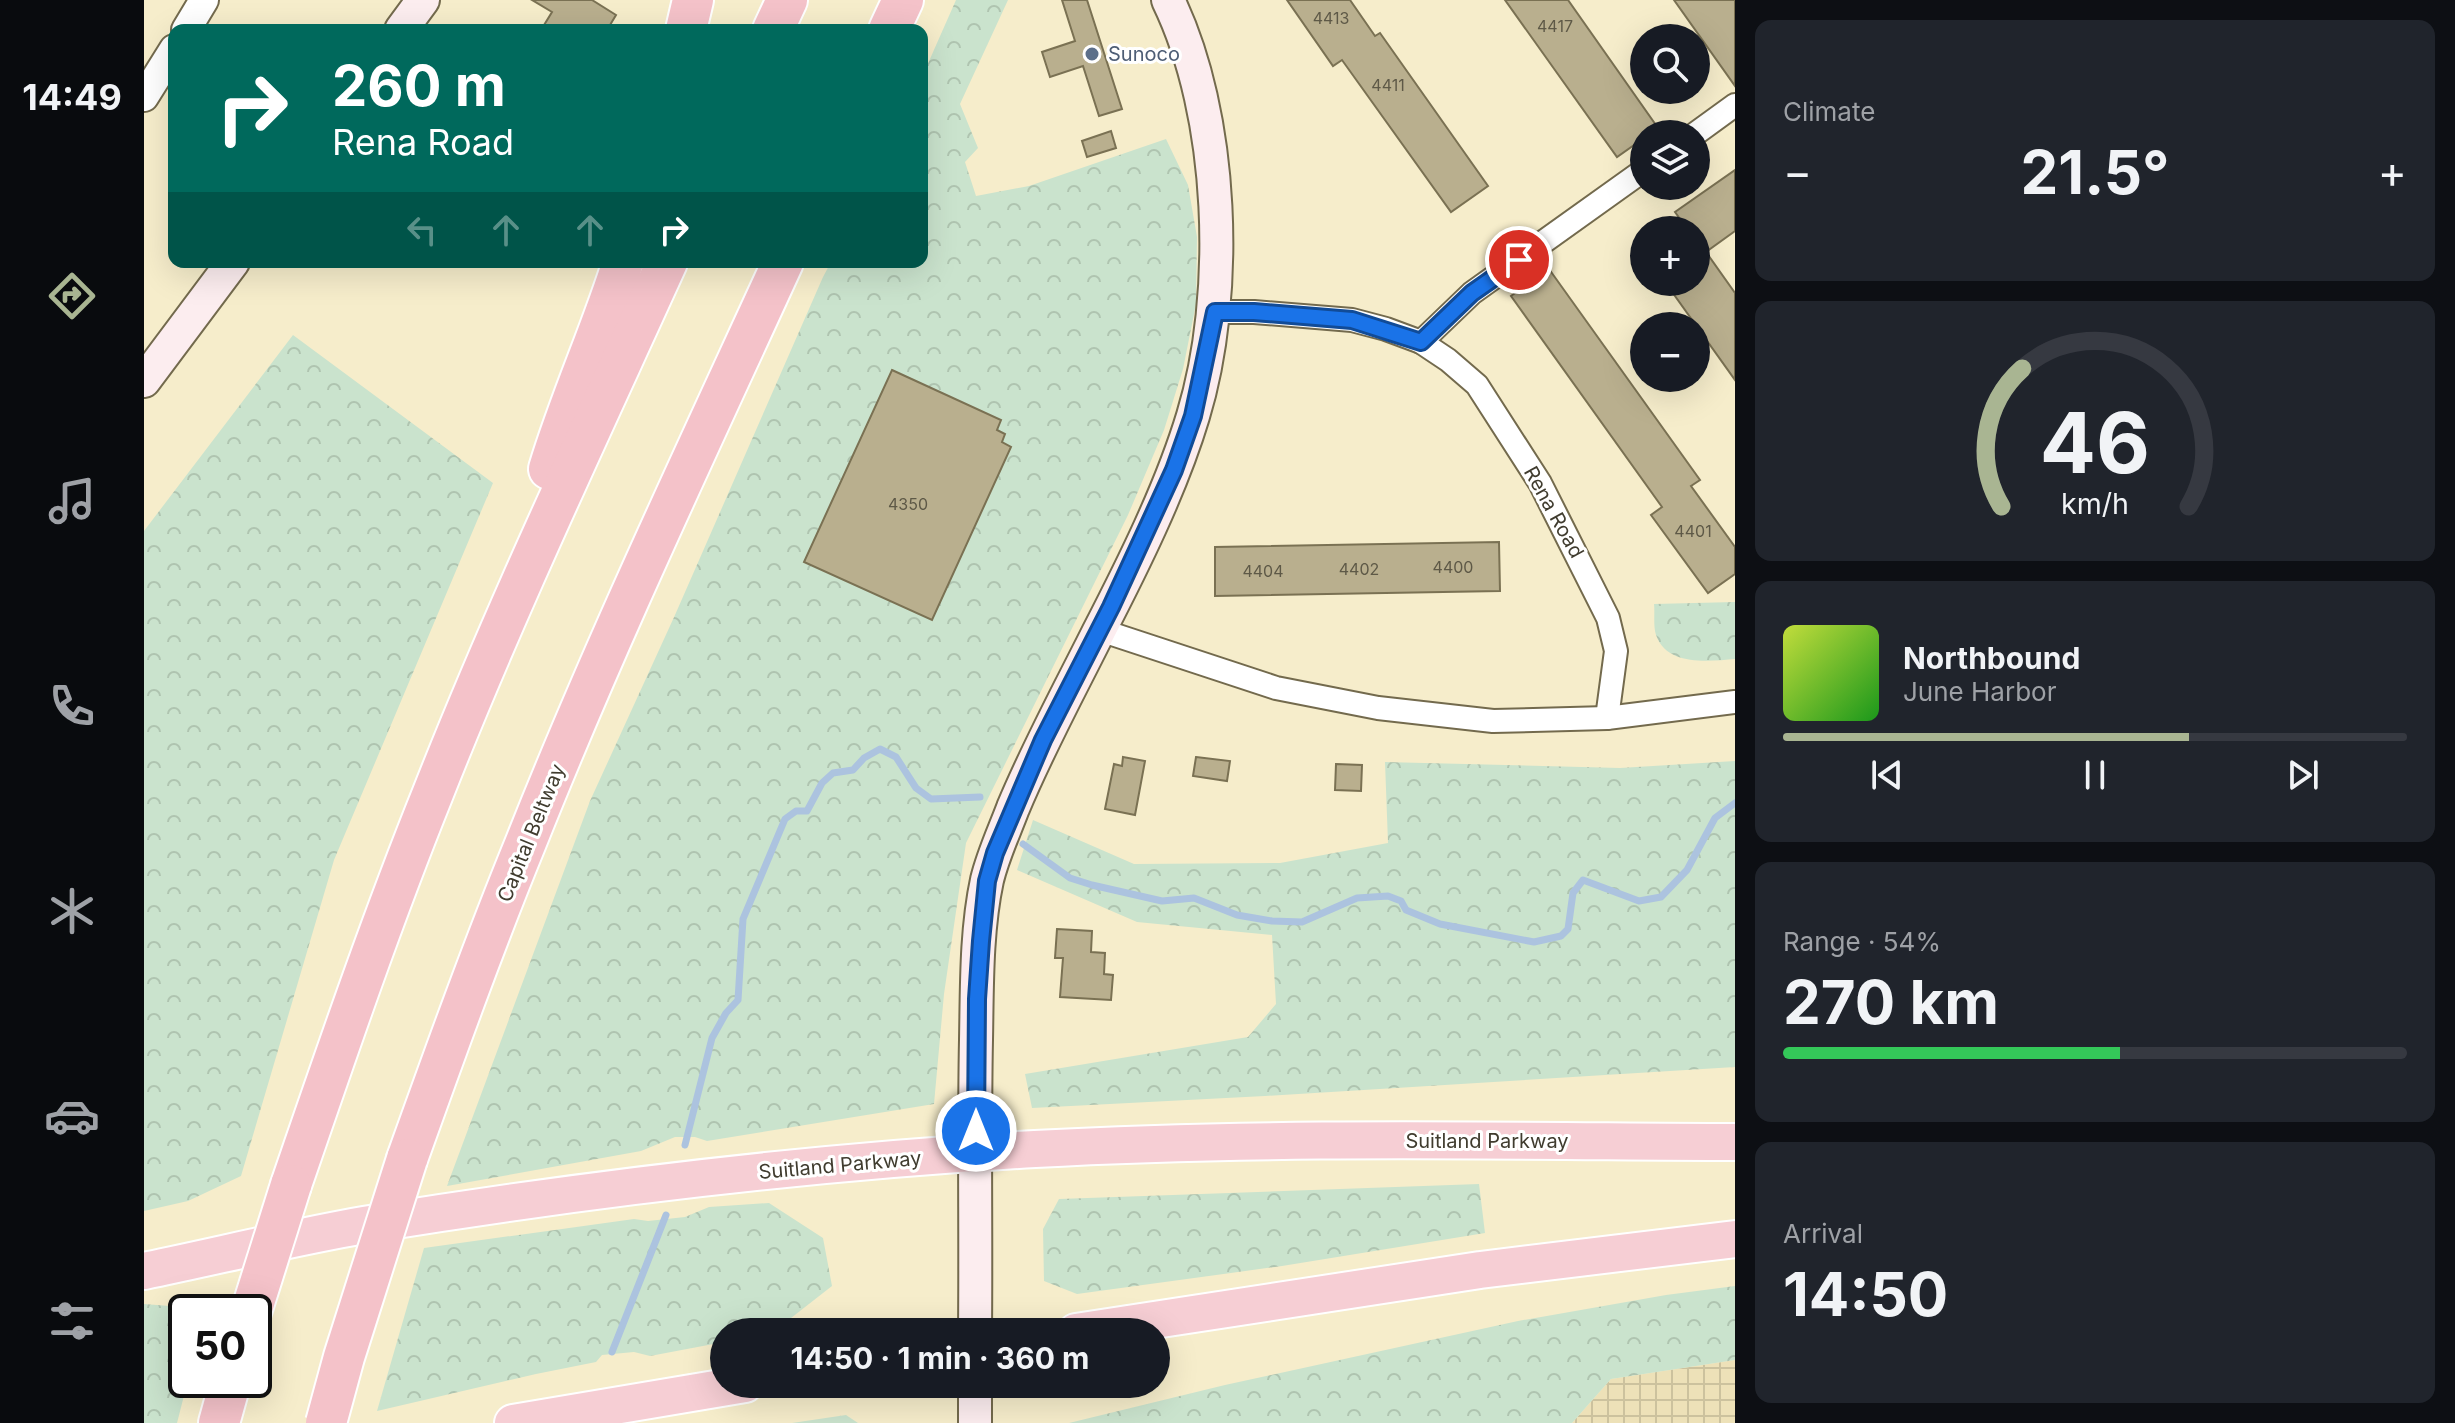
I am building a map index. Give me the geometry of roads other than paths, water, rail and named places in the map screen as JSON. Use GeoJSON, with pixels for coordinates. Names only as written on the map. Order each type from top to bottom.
{"type":"FeatureCollection","features":[{"type":"Feature","properties":{"kind":"highway"},"geometry":{"type":"LineString","coordinates":[[687,24],[693,0]]}},
{"type":"Feature","properties":{"kind":"highway"},"geometry":{"type":"LineString","coordinates":[[776,24],[787,0]]}},
{"type":"Feature","properties":{"kind":"highway"},"geometry":{"type":"LineString","coordinates":[[892,24],[903,0]]}},
{"type":"Feature","properties":{"kind":"highway"},"geometry":{"type":"LineString","coordinates":[[498,638],[560,431],[587,366],[621,268]]}},
{"type":"Feature","properties":{"kind":"highway"},"geometry":{"type":"LineString","coordinates":[[257,1294],[358,991],[433,792],[498,638],[664,268]]}},
{"type":"Feature","properties":{"kind":"highway","name":"Capital Beltway"},"geometry":{"type":"LineString","coordinates":[[326,1423],[407,1159],[464,1000],[527,840],[635,586],[780,268]]}},
{"type":"Feature","properties":{"kind":"highway","name":"Suitland Parkway"},"geometry":{"type":"LineString","coordinates":[[144,1271],[362,1226],[504,1205],[794,1169],[976,1154],[1237,1142],[1735,1142]]}},
{"type":"Feature","properties":{"kind":"highway"},"geometry":{"type":"LineString","coordinates":[[1167,1318],[1480,1270],[1735,1239]]}},
{"type":"Feature","properties":{"kind":"highway"},"geometry":{"type":"LineString","coordinates":[[513,1423],[710,1390]]}},
{"type":"Feature","properties":{"kind":"highway"},"geometry":{"type":"LineString","coordinates":[[219,1423],[226,1398]]}},
{"type":"Feature","properties":{"kind":"main road"},"geometry":{"type":"LineString","coordinates":[[405,24],[423,0]]}},
{"type":"Feature","properties":{"kind":"main road"},"geometry":{"type":"LineString","coordinates":[[975,1318],[977,999],[987,881],[1021,789],[1100,630],[1183,443],[1204,372],[1215,312],[1216,229],[1210,152],[1191,62],[1168,0]]}},
{"type":"Feature","properties":{"kind":"main road"},"geometry":{"type":"LineString","coordinates":[[144,381],[229,268]]}},
{"type":"Feature","properties":{"kind":"main road"},"geometry":{"type":"LineString","coordinates":[[975,1398],[975,1423]]}},
{"type":"Feature","properties":{"kind":"street"},"geometry":{"type":"LineString","coordinates":[[190,24],[204,0]]}},
{"type":"Feature","properties":{"kind":"street"},"geometry":{"type":"LineString","coordinates":[[144,97],[168,59]]}},
{"type":"Feature","properties":{"kind":"street"},"geometry":{"type":"LineString","coordinates":[[1710,123],[1735,105]]}},
{"type":"Feature","properties":{"kind":"street"},"geometry":{"type":"LineString","coordinates":[[1421,342],[1472,293],[1630,180]]}},
{"type":"Feature","properties":{"kind":"street","name":"Rena Road"},"geometry":{"type":"LineString","coordinates":[[1215,312],[1352,320],[1421,342],[1477,385],[1540,483],[1599,596],[1616,651],[1607,718]]}},
{"type":"Feature","properties":{"kind":"street"},"geometry":{"type":"LineString","coordinates":[[1100,630],[1276,688],[1378,708],[1493,721],[1607,718],[1735,702]]}},
{"type":"Feature","properties":{"kind":"waterway"},"geometry":{"type":"LineString","coordinates":[[685,1145],[712,1038],[726,1013],[738,1000],[743,919],[785,819],[796,811],[807,811],[822,783],[833,773],[853,770],[864,758],[880,749],[896,757],[916,788],[931,799],[980,797]]}},
{"type":"Feature","properties":{"kind":"waterway"},"geometry":{"type":"LineString","coordinates":[[1023,844],[1070,878],[1162,901],[1194,898],[1237,915],[1302,922],[1357,898],[1388,896],[1401,901],[1406,910],[1440,924],[1534,942],[1561,936],[1568,929],[1573,893],[1583,880],[1639,901],[1661,897],[1687,870],[1715,818],[1735,803]]}},
{"type":"Feature","properties":{"kind":"waterway"},"geometry":{"type":"LineString","coordinates":[[612,1352],[666,1215]]}},
{"type":"Feature","properties":{"kind":"place","name":"Sunoco"},"geometry":{"type":"Point","coordinates":[1092,54]}}]}
